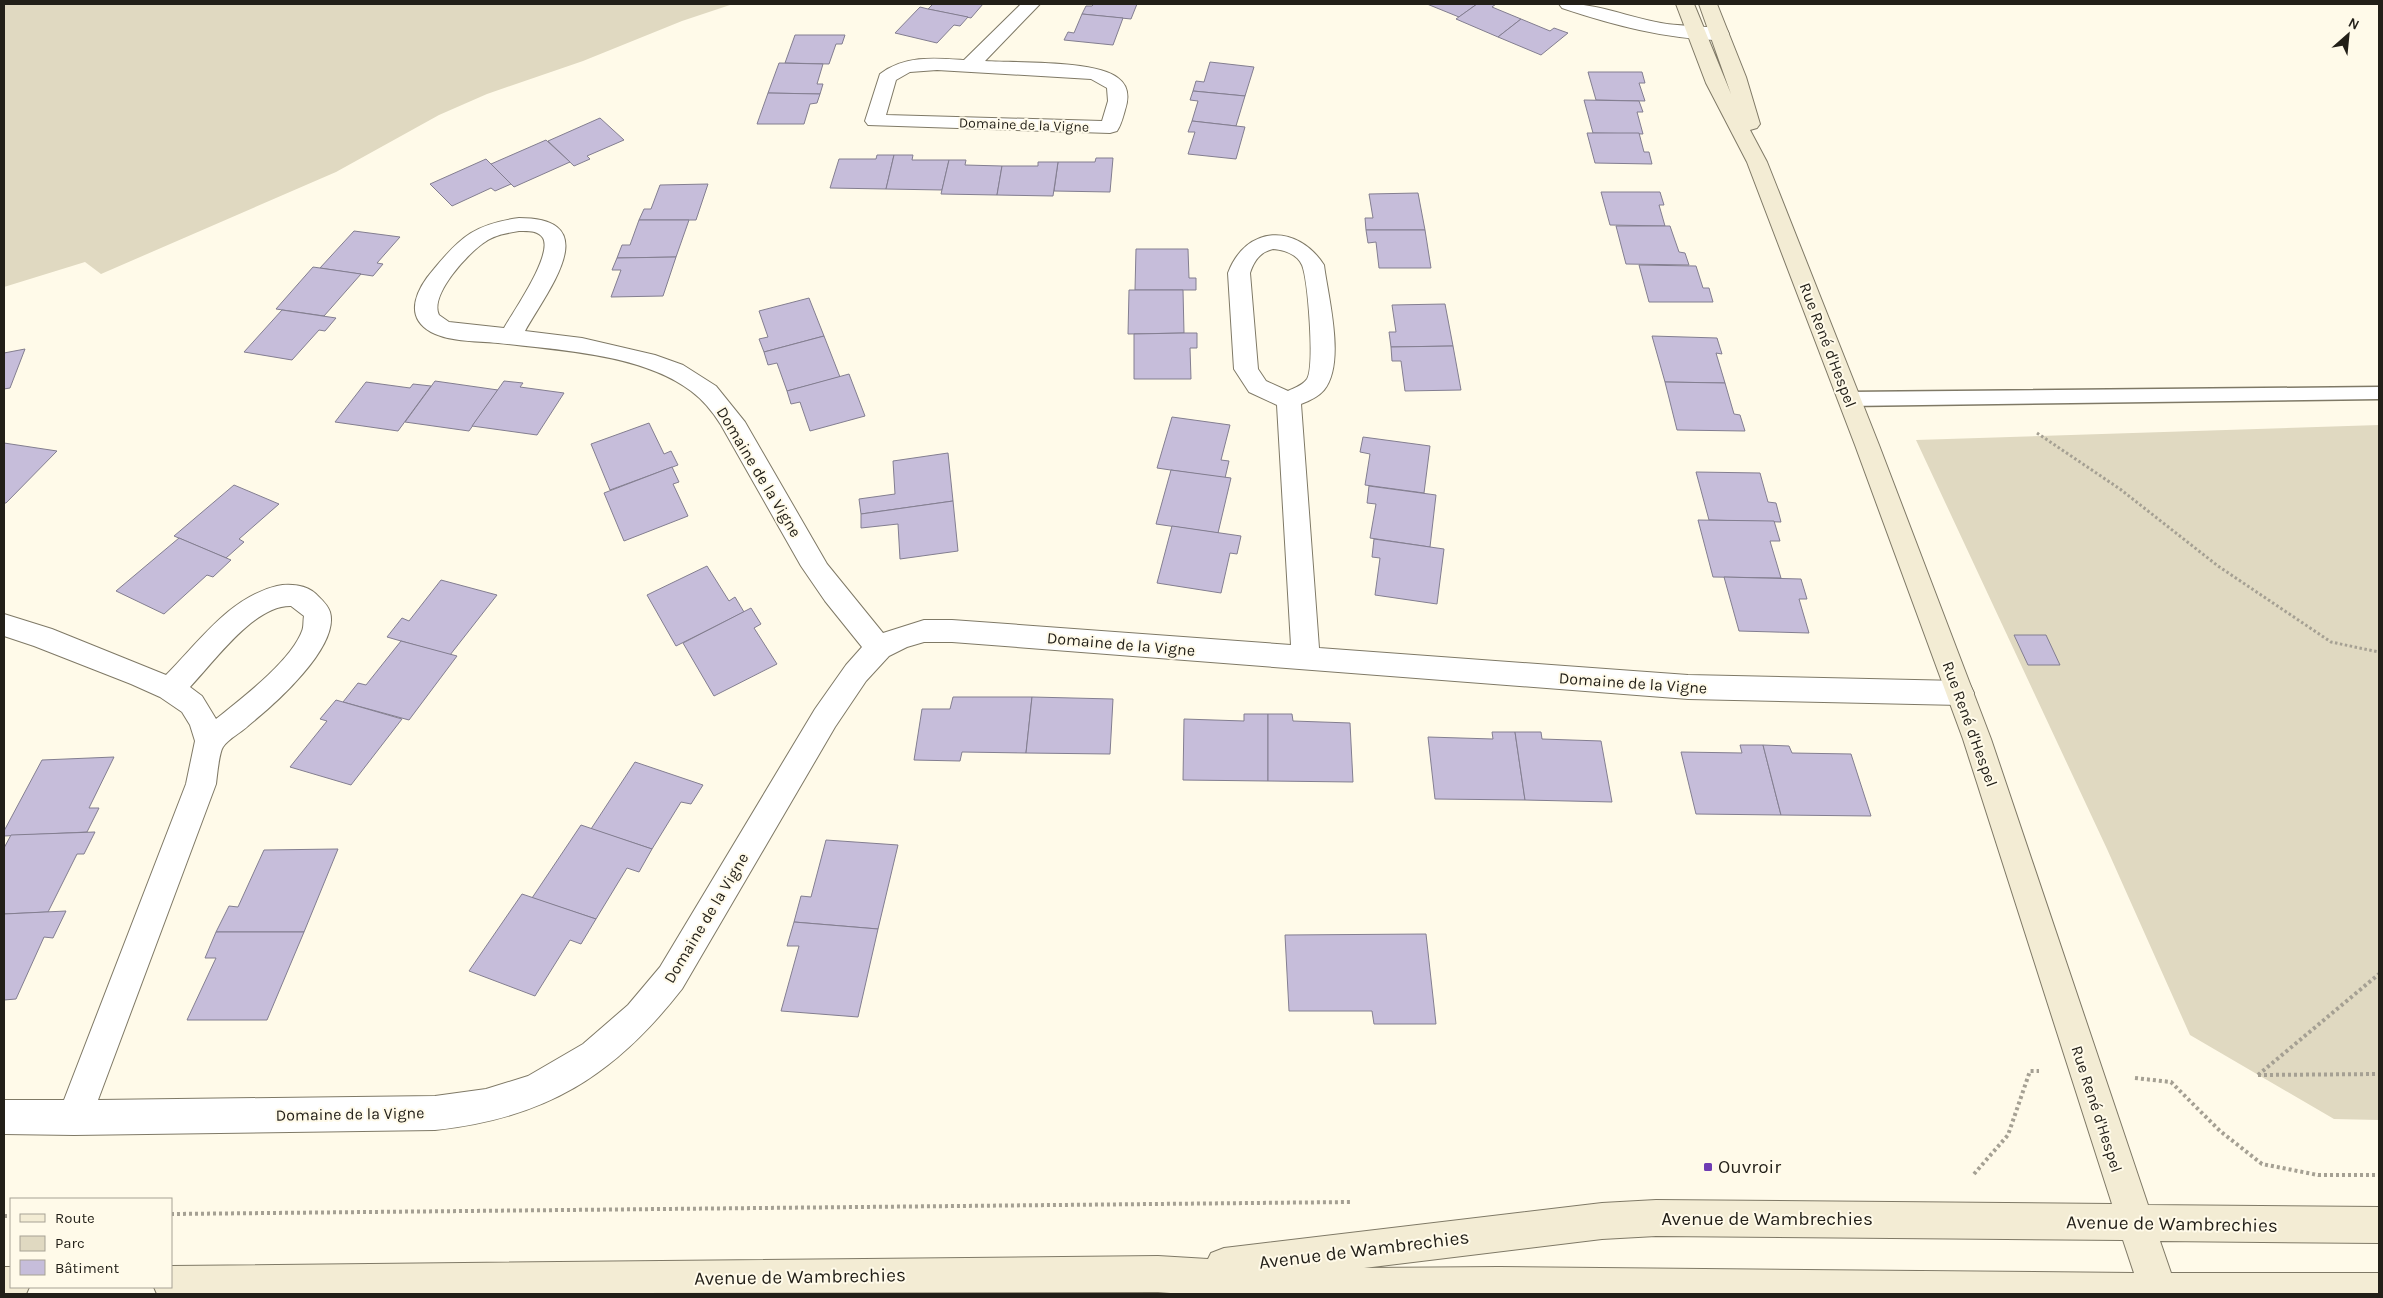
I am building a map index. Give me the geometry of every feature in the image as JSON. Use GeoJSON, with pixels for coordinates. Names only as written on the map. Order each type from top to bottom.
{"type":"FeatureCollection","features":[{"type":"Feature","properties":{"kind":"main road","name":"Rue René d'Hespel"},"geometry":{"type":"LineString","coordinates":[[1685,4],[1716,84],[1757,162],[1960,693],[2005,823],[2158,1293]]}},
{"type":"Feature","properties":{"kind":"main road","name":"Rue René d'Hespel"},"geometry":{"type":"LineString","coordinates":[[1708,4],[1747,112],[1757,162]]}},
{"type":"Feature","properties":{"kind":"main road","name":"Avenue de Wambrechies"},"geometry":{"type":"LineString","coordinates":[[1158,1274],[1592,1222],[1638,1219],[1717,1218],[2379,1225]]}},
{"type":"Feature","properties":{"kind":"main road","name":"Avenue de Wambrechies"},"geometry":{"type":"LineString","coordinates":[[172,1284],[1158,1274],[1303,1285],[1362,1286],[1519,1285],[2158,1293],[2379,1291]]}},
{"type":"Feature","properties":{"kind":"street"},"geometry":{"type":"LineString","coordinates":[[969,66],[1031,4]]}},
{"type":"Feature","properties":{"kind":"street"},"geometry":{"type":"LineString","coordinates":[[1568,4],[1652,27],[1696,34],[1720,34]]}},
{"type":"Feature","properties":{"kind":"street","name":"Domaine de la Vigne"},"geometry":{"type":"LineString","coordinates":[[907,66],[969,66],[1072,71],[1087,73],[1108,80],[1115,85],[1118,92],[1110,127],[876,121],[887,78],[892,73],[907,66]]}},
{"type":"Feature","properties":{"kind":"street","name":"Domaine de la Vigne"},"geometry":{"type":"LineString","coordinates":[[510,337],[553,261],[558,248],[557,238],[549,230],[536,226],[506,226],[477,237],[445,270],[426,297],[424,309],[429,319],[438,327],[630,355],[654,362],[698,383],[729,416],[810,559],[836,596],[879,648]]}},
{"type":"Feature","properties":{"kind":"street"},"geometry":{"type":"LineString","coordinates":[[1272,242],[1299,248],[1308,256],[1313,265],[1323,357],[1318,382],[1306,393],[1289,400],[1256,388],[1249,379],[1246,370],[1240,273],[1241,262],[1248,251],[1259,245],[1272,242]]}},
{"type":"Feature","properties":{"kind":"street"},"geometry":{"type":"LineString","coordinates":[[1289,400],[1306,659]]}},
{"type":"Feature","properties":{"kind":"street"},"geometry":{"type":"LineString","coordinates":[[170,688],[238,620],[252,608],[267,599],[284,594],[296,595],[309,602],[316,611],[319,620],[316,634],[291,669],[271,691],[209,741]]}},
{"type":"Feature","properties":{"kind":"street"},"geometry":{"type":"LineString","coordinates":[[4,624],[170,688],[192,704],[203,722],[209,741],[201,784],[74,1118]]}},
{"type":"Feature","properties":{"kind":"street","name":"Domaine de la Vigne"},"geometry":{"type":"LineString","coordinates":[[4,1118],[446,1113],[512,1099],[547,1083],[580,1064],[619,1036],[671,978],[839,695],[879,648],[900,638],[924,631],[952,631],[1688,687],[1960,693]]}},
{"type":"Feature","properties":{"kind":"lane"},"geometry":{"type":"LineString","coordinates":[[1848,399],[2379,393]]}},
{"type":"Feature","properties":{"kind":"path"},"geometry":{"type":"LineString","coordinates":[[1990,398],[2044,438],[2120,489],[2218,566],[2331,642],[2379,652]]}},
{"type":"Feature","properties":{"kind":"path"},"geometry":{"type":"LineString","coordinates":[[2379,974],[2258,1075],[2379,1074]]}},
{"type":"Feature","properties":{"kind":"path"},"geometry":{"type":"LineString","coordinates":[[1969,1179],[2008,1135],[2030,1070]]}},
{"type":"Feature","properties":{"kind":"path"},"geometry":{"type":"LineString","coordinates":[[2171,1082],[2220,1131],[2262,1164],[2318,1175],[2379,1175]]}},
{"type":"Feature","properties":{"kind":"path"},"geometry":{"type":"LineString","coordinates":[[172,1214],[1360,1201]]}},
{"type":"Feature","properties":{"kind":"green space"},"geometry":{"type":"Polygon","coordinates":[[[4,4],[733,4],[682,21],[583,61],[487,94],[439,115],[336,172],[101,274],[85,262],[4,287],[4,4]]]}},
{"type":"Feature","properties":{"kind":"green space"},"geometry":{"type":"Polygon","coordinates":[[[2379,425],[2379,1120],[2334,1119],[2190,1035],[2107,849],[1916,440],[2379,425]]]}},
{"type":"Feature","properties":{"kind":"building"},"geometry":{"type":"Polygon","coordinates":[[[933,4],[983,4],[971,18],[928,9],[933,4]]]}},
{"type":"Feature","properties":{"kind":"building"},"geometry":{"type":"Polygon","coordinates":[[[1094,4],[1137,4],[1131,19],[1082,14],[1086,6],[1094,4]]]}},
{"type":"Feature","properties":{"kind":"building"},"geometry":{"type":"Polygon","coordinates":[[[1427,4],[1477,4],[1459,17],[1427,4]]]}},
{"type":"Feature","properties":{"kind":"building"},"geometry":{"type":"Polygon","coordinates":[[[1477,4],[1496,4],[1492,7],[1521,19],[1498,37],[1456,19],[1477,4]]]}},
{"type":"Feature","properties":{"kind":"building"},"geometry":{"type":"Polygon","coordinates":[[[920,7],[968,17],[960,26],[954,25],[937,43],[895,33],[920,7]]]}},
{"type":"Feature","properties":{"kind":"building"},"geometry":{"type":"Polygon","coordinates":[[[1082,14],[1123,18],[1113,45],[1064,40],[1068,32],[1074,33],[1082,14]]]}},
{"type":"Feature","properties":{"kind":"building"},"geometry":{"type":"Polygon","coordinates":[[[1521,19],[1550,31],[1554,28],[1568,33],[1541,55],[1498,37],[1521,19]]]}},
{"type":"Feature","properties":{"kind":"building"},"geometry":{"type":"Polygon","coordinates":[[[795,35],[845,35],[842,44],[836,44],[829,64],[785,63],[795,35]]]}},
{"type":"Feature","properties":{"kind":"building"},"geometry":{"type":"Polygon","coordinates":[[[1210,62],[1254,67],[1245,96],[1193,91],[1196,81],[1204,82],[1210,62]]]}},
{"type":"Feature","properties":{"kind":"building"},"geometry":{"type":"Polygon","coordinates":[[[779,63],[823,64],[817,84],[823,84],[820,94],[768,93],[779,63]]]}},
{"type":"Feature","properties":{"kind":"building"},"geometry":{"type":"Polygon","coordinates":[[[1588,72],[1642,72],[1645,83],[1639,83],[1645,101],[1596,100],[1588,72]]]}},
{"type":"Feature","properties":{"kind":"building"},"geometry":{"type":"Polygon","coordinates":[[[1193,91],[1245,96],[1236,126],[1192,121],[1198,101],[1190,100],[1193,91]]]}},
{"type":"Feature","properties":{"kind":"building"},"geometry":{"type":"Polygon","coordinates":[[[768,93],[820,94],[817,103],[810,104],[804,124],[757,124],[768,93]]]}},
{"type":"Feature","properties":{"kind":"building"},"geometry":{"type":"Polygon","coordinates":[[[1584,100],[1639,101],[1643,112],[1637,112],[1643,134],[1593,133],[1584,100]]]}},
{"type":"Feature","properties":{"kind":"building"},"geometry":{"type":"Polygon","coordinates":[[[600,118],[624,140],[587,156],[590,159],[574,166],[548,141],[600,118]]]}},
{"type":"Feature","properties":{"kind":"building"},"geometry":{"type":"Polygon","coordinates":[[[1192,121],[1245,127],[1236,159],[1188,154],[1195,132],[1188,132],[1192,121]]]}},
{"type":"Feature","properties":{"kind":"building"},"geometry":{"type":"Polygon","coordinates":[[[1587,133],[1639,133],[1644,152],[1649,152],[1652,164],[1595,163],[1587,133]]]}},
{"type":"Feature","properties":{"kind":"building"},"geometry":{"type":"Polygon","coordinates":[[[546,140],[570,162],[514,187],[491,164],[546,140]]]}},
{"type":"Feature","properties":{"kind":"building"},"geometry":{"type":"Polygon","coordinates":[[[877,155],[894,155],[886,189],[830,188],[839,159],[876,159],[877,155]]]}},
{"type":"Feature","properties":{"kind":"building"},"geometry":{"type":"Polygon","coordinates":[[[894,155],[913,155],[912,160],[949,160],[942,190],[886,189],[894,155]]]}},
{"type":"Feature","properties":{"kind":"building"},"geometry":{"type":"Polygon","coordinates":[[[1096,158],[1113,158],[1110,192],[1054,191],[1058,162],[1095,162],[1096,158]]]}},
{"type":"Feature","properties":{"kind":"building"},"geometry":{"type":"Polygon","coordinates":[[[486,159],[511,184],[495,191],[491,188],[452,206],[430,184],[486,159]]]}},
{"type":"Feature","properties":{"kind":"building"},"geometry":{"type":"Polygon","coordinates":[[[949,160],[966,160],[965,165],[1002,166],[997,195],[941,194],[949,160]]]}},
{"type":"Feature","properties":{"kind":"building"},"geometry":{"type":"Polygon","coordinates":[[[1038,162],[1058,162],[1053,196],[997,195],[1002,166],[1038,166],[1038,162]]]}},
{"type":"Feature","properties":{"kind":"building"},"geometry":{"type":"Polygon","coordinates":[[[708,184],[696,220],[639,220],[644,209],[651,209],[660,185],[708,184]]]}},
{"type":"Feature","properties":{"kind":"building"},"geometry":{"type":"Polygon","coordinates":[[[1601,192],[1660,192],[1664,205],[1659,205],[1665,226],[1610,225],[1601,192]]]}},
{"type":"Feature","properties":{"kind":"building"},"geometry":{"type":"Polygon","coordinates":[[[1418,193],[1425,230],[1366,230],[1365,218],[1373,218],[1369,194],[1418,193]]]}},
{"type":"Feature","properties":{"kind":"building"},"geometry":{"type":"Polygon","coordinates":[[[639,220],[689,220],[676,257],[617,258],[622,245],[630,245],[639,220]]]}},
{"type":"Feature","properties":{"kind":"building"},"geometry":{"type":"Polygon","coordinates":[[[1616,226],[1670,226],[1679,252],[1685,253],[1689,265],[1626,264],[1616,226]]]}},
{"type":"Feature","properties":{"kind":"building"},"geometry":{"type":"Polygon","coordinates":[[[1366,230],[1425,230],[1431,268],[1379,268],[1376,242],[1368,243],[1366,230]]]}},
{"type":"Feature","properties":{"kind":"building"},"geometry":{"type":"Polygon","coordinates":[[[354,231],[400,237],[377,263],[383,264],[373,276],[320,268],[354,231]]]}},
{"type":"Feature","properties":{"kind":"building"},"geometry":{"type":"Polygon","coordinates":[[[1136,249],[1188,249],[1189,278],[1196,278],[1196,290],[1135,290],[1136,249]]]}},
{"type":"Feature","properties":{"kind":"building"},"geometry":{"type":"Polygon","coordinates":[[[676,257],[663,296],[611,297],[621,270],[612,270],[617,258],[676,257]]]}},
{"type":"Feature","properties":{"kind":"building"},"geometry":{"type":"Polygon","coordinates":[[[1639,265],[1696,266],[1703,288],[1709,288],[1713,302],[1649,302],[1639,265]]]}},
{"type":"Feature","properties":{"kind":"building"},"geometry":{"type":"Polygon","coordinates":[[[313,267],[361,274],[324,316],[276,309],[313,267]]]}},
{"type":"Feature","properties":{"kind":"building"},"geometry":{"type":"Polygon","coordinates":[[[1129,290],[1183,290],[1184,333],[1128,334],[1129,290]]]}},
{"type":"Feature","properties":{"kind":"building"},"geometry":{"type":"Polygon","coordinates":[[[809,298],[824,336],[764,352],[759,339],[768,337],[759,311],[809,298]]]}},
{"type":"Feature","properties":{"kind":"building"},"geometry":{"type":"Polygon","coordinates":[[[1445,304],[1453,346],[1391,347],[1389,332],[1396,332],[1392,305],[1445,304]]]}},
{"type":"Feature","properties":{"kind":"building"},"geometry":{"type":"Polygon","coordinates":[[[282,310],[336,318],[325,331],[319,330],[292,360],[244,352],[282,310]]]}},
{"type":"Feature","properties":{"kind":"building"},"geometry":{"type":"Polygon","coordinates":[[[1197,333],[1197,348],[1190,348],[1191,379],[1134,379],[1134,334],[1197,333]]]}},
{"type":"Feature","properties":{"kind":"building"},"geometry":{"type":"Polygon","coordinates":[[[824,336],[840,377],[787,391],[777,363],[768,365],[764,352],[824,336]]]}},
{"type":"Feature","properties":{"kind":"building"},"geometry":{"type":"Polygon","coordinates":[[[1652,336],[1717,338],[1722,354],[1716,353],[1725,383],[1665,382],[1652,336]]]}},
{"type":"Feature","properties":{"kind":"building"},"geometry":{"type":"Polygon","coordinates":[[[1453,346],[1461,390],[1405,391],[1401,361],[1392,361],[1391,347],[1453,346]]]}},
{"type":"Feature","properties":{"kind":"building"},"geometry":{"type":"Polygon","coordinates":[[[25,349],[10,388],[4,389],[4,353],[25,349]]]}},
{"type":"Feature","properties":{"kind":"building"},"geometry":{"type":"Polygon","coordinates":[[[849,374],[865,416],[810,431],[800,402],[791,404],[787,391],[849,374]]]}},
{"type":"Feature","properties":{"kind":"building"},"geometry":{"type":"Polygon","coordinates":[[[435,381],[498,390],[469,431],[405,422],[435,381]]]}},
{"type":"Feature","properties":{"kind":"building"},"geometry":{"type":"Polygon","coordinates":[[[504,381],[523,383],[520,387],[564,393],[537,435],[472,426],[504,381]]]}},
{"type":"Feature","properties":{"kind":"building"},"geometry":{"type":"Polygon","coordinates":[[[366,382],[410,388],[413,384],[431,386],[398,431],[335,422],[366,382]]]}},
{"type":"Feature","properties":{"kind":"building"},"geometry":{"type":"Polygon","coordinates":[[[1665,382],[1725,383],[1734,414],[1740,415],[1745,431],[1677,430],[1665,382]]]}},
{"type":"Feature","properties":{"kind":"building"},"geometry":{"type":"Polygon","coordinates":[[[1172,417],[1230,425],[1221,460],[1229,461],[1225,478],[1157,468],[1172,417]]]}},
{"type":"Feature","properties":{"kind":"building"},"geometry":{"type":"Polygon","coordinates":[[[649,423],[664,454],[671,451],[678,465],[610,490],[591,444],[649,423]]]}},
{"type":"Feature","properties":{"kind":"building"},"geometry":{"type":"Polygon","coordinates":[[[1363,437],[1430,446],[1424,493],[1365,485],[1370,454],[1360,452],[1363,437]]]}},
{"type":"Feature","properties":{"kind":"building"},"geometry":{"type":"Polygon","coordinates":[[[4,443],[57,451],[6,503],[4,503],[4,443]]]}},
{"type":"Feature","properties":{"kind":"building"},"geometry":{"type":"Polygon","coordinates":[[[948,453],[953,501],[861,514],[859,499],[895,494],[893,461],[948,453]]]}},
{"type":"Feature","properties":{"kind":"building"},"geometry":{"type":"Polygon","coordinates":[[[672,467],[679,482],[673,484],[688,516],[624,541],[604,493],[672,467]]]}},
{"type":"Feature","properties":{"kind":"building"},"geometry":{"type":"Polygon","coordinates":[[[1171,470],[1231,478],[1218,533],[1156,524],[1171,470]]]}},
{"type":"Feature","properties":{"kind":"building"},"geometry":{"type":"Polygon","coordinates":[[[1696,472],[1760,473],[1768,502],[1776,503],[1781,522],[1709,520],[1696,472]]]}},
{"type":"Feature","properties":{"kind":"building"},"geometry":{"type":"Polygon","coordinates":[[[234,485],[279,504],[239,539],[244,542],[226,558],[174,536],[234,485]]]}},
{"type":"Feature","properties":{"kind":"building"},"geometry":{"type":"Polygon","coordinates":[[[1369,486],[1436,495],[1430,547],[1370,538],[1376,504],[1367,503],[1369,486]]]}},
{"type":"Feature","properties":{"kind":"building"},"geometry":{"type":"Polygon","coordinates":[[[953,501],[958,551],[900,559],[898,524],[861,528],[861,514],[953,501]]]}},
{"type":"Feature","properties":{"kind":"building"},"geometry":{"type":"Polygon","coordinates":[[[1698,520],[1774,521],[1780,541],[1770,541],[1781,578],[1713,577],[1698,520]]]}},
{"type":"Feature","properties":{"kind":"building"},"geometry":{"type":"Polygon","coordinates":[[[1172,526],[1241,536],[1237,554],[1230,553],[1221,593],[1157,583],[1172,526]]]}},
{"type":"Feature","properties":{"kind":"building"},"geometry":{"type":"Polygon","coordinates":[[[179,538],[231,560],[213,577],[207,575],[164,614],[116,591],[179,538]]]}},
{"type":"Feature","properties":{"kind":"building"},"geometry":{"type":"Polygon","coordinates":[[[1374,539],[1444,549],[1437,604],[1375,595],[1380,558],[1372,557],[1374,539]]]}},
{"type":"Feature","properties":{"kind":"building"},"geometry":{"type":"Polygon","coordinates":[[[707,566],[729,601],[735,597],[744,612],[676,646],[647,595],[707,566]]]}},
{"type":"Feature","properties":{"kind":"building"},"geometry":{"type":"Polygon","coordinates":[[[1724,577],[1801,579],[1807,599],[1799,599],[1809,633],[1739,631],[1724,577]]]}},
{"type":"Feature","properties":{"kind":"building"},"geometry":{"type":"Polygon","coordinates":[[[441,580],[497,595],[450,655],[387,637],[402,618],[409,621],[441,580]]]}},
{"type":"Feature","properties":{"kind":"building"},"geometry":{"type":"Polygon","coordinates":[[[751,608],[761,624],[754,628],[777,664],[714,696],[683,643],[751,608]]]}},
{"type":"Feature","properties":{"kind":"building"},"geometry":{"type":"Polygon","coordinates":[[[2014,635],[2046,635],[2060,665],[2028,665],[2014,635]]]}},
{"type":"Feature","properties":{"kind":"building"},"geometry":{"type":"Polygon","coordinates":[[[401,641],[457,656],[409,720],[343,702],[358,683],[366,685],[401,641]]]}},
{"type":"Feature","properties":{"kind":"building"},"geometry":{"type":"Polygon","coordinates":[[[953,697],[1032,697],[1026,753],[962,752],[960,761],[914,760],[922,709],[950,709],[953,697]]]}},
{"type":"Feature","properties":{"kind":"building"},"geometry":{"type":"Polygon","coordinates":[[[1032,697],[1113,699],[1110,754],[1026,753],[1032,697]]]}},
{"type":"Feature","properties":{"kind":"building"},"geometry":{"type":"Polygon","coordinates":[[[336,700],[402,719],[351,785],[290,767],[327,721],[320,719],[336,700]]]}},
{"type":"Feature","properties":{"kind":"building"},"geometry":{"type":"Polygon","coordinates":[[[1244,714],[1268,714],[1268,781],[1183,780],[1184,719],[1244,721],[1244,714]]]}},
{"type":"Feature","properties":{"kind":"building"},"geometry":{"type":"Polygon","coordinates":[[[1268,714],[1292,714],[1293,721],[1350,723],[1353,782],[1268,781],[1268,714]]]}},
{"type":"Feature","properties":{"kind":"building"},"geometry":{"type":"Polygon","coordinates":[[[1492,732],[1515,732],[1525,800],[1435,799],[1428,737],[1493,739],[1492,732]]]}},
{"type":"Feature","properties":{"kind":"building"},"geometry":{"type":"Polygon","coordinates":[[[1515,732],[1541,732],[1542,739],[1601,741],[1612,802],[1525,800],[1515,732]]]}},
{"type":"Feature","properties":{"kind":"building"},"geometry":{"type":"Polygon","coordinates":[[[1740,745],[1763,745],[1781,815],[1696,814],[1681,752],[1742,753],[1740,745]]]}},
{"type":"Feature","properties":{"kind":"building"},"geometry":{"type":"Polygon","coordinates":[[[1763,745],[1789,746],[1792,753],[1851,754],[1871,816],[1781,815],[1763,745]]]}},
{"type":"Feature","properties":{"kind":"building"},"geometry":{"type":"Polygon","coordinates":[[[114,757],[89,808],[99,808],[87,832],[4,836],[4,831],[42,760],[114,757]]]}},
{"type":"Feature","properties":{"kind":"building"},"geometry":{"type":"Polygon","coordinates":[[[635,762],[703,785],[691,804],[681,802],[652,849],[591,829],[635,762]]]}},
{"type":"Feature","properties":{"kind":"building"},"geometry":{"type":"Polygon","coordinates":[[[581,825],[652,849],[639,872],[627,868],[596,919],[532,898],[581,825]]]}},
{"type":"Feature","properties":{"kind":"building"},"geometry":{"type":"Polygon","coordinates":[[[95,832],[84,854],[77,854],[48,912],[4,914],[4,848],[11,835],[95,832]]]}},
{"type":"Feature","properties":{"kind":"building"},"geometry":{"type":"Polygon","coordinates":[[[826,840],[898,845],[878,929],[794,922],[801,896],[811,897],[826,840]]]}},
{"type":"Feature","properties":{"kind":"building"},"geometry":{"type":"Polygon","coordinates":[[[338,849],[304,932],[216,932],[229,906],[238,907],[264,850],[338,849]]]}},
{"type":"Feature","properties":{"kind":"building"},"geometry":{"type":"Polygon","coordinates":[[[522,894],[596,919],[581,944],[570,940],[535,996],[469,971],[522,894]]]}},
{"type":"Feature","properties":{"kind":"building"},"geometry":{"type":"Polygon","coordinates":[[[66,911],[53,938],[44,937],[16,999],[4,1000],[4,914],[66,911]]]}},
{"type":"Feature","properties":{"kind":"building"},"geometry":{"type":"Polygon","coordinates":[[[794,922],[878,929],[858,1017],[781,1011],[799,946],[787,946],[794,922]]]}},
{"type":"Feature","properties":{"kind":"building"},"geometry":{"type":"Polygon","coordinates":[[[216,932],[304,932],[267,1020],[187,1020],[216,958],[205,958],[216,932]]]}},
{"type":"Feature","properties":{"kind":"building"},"geometry":{"type":"Polygon","coordinates":[[[1426,934],[1436,1024],[1374,1024],[1372,1011],[1289,1011],[1285,935],[1426,934]]]}},
{"type":"Feature","properties":{"kind":"place","name":"Ouvroir"},"geometry":{"type":"Point","coordinates":[1708,1167]}}]}
